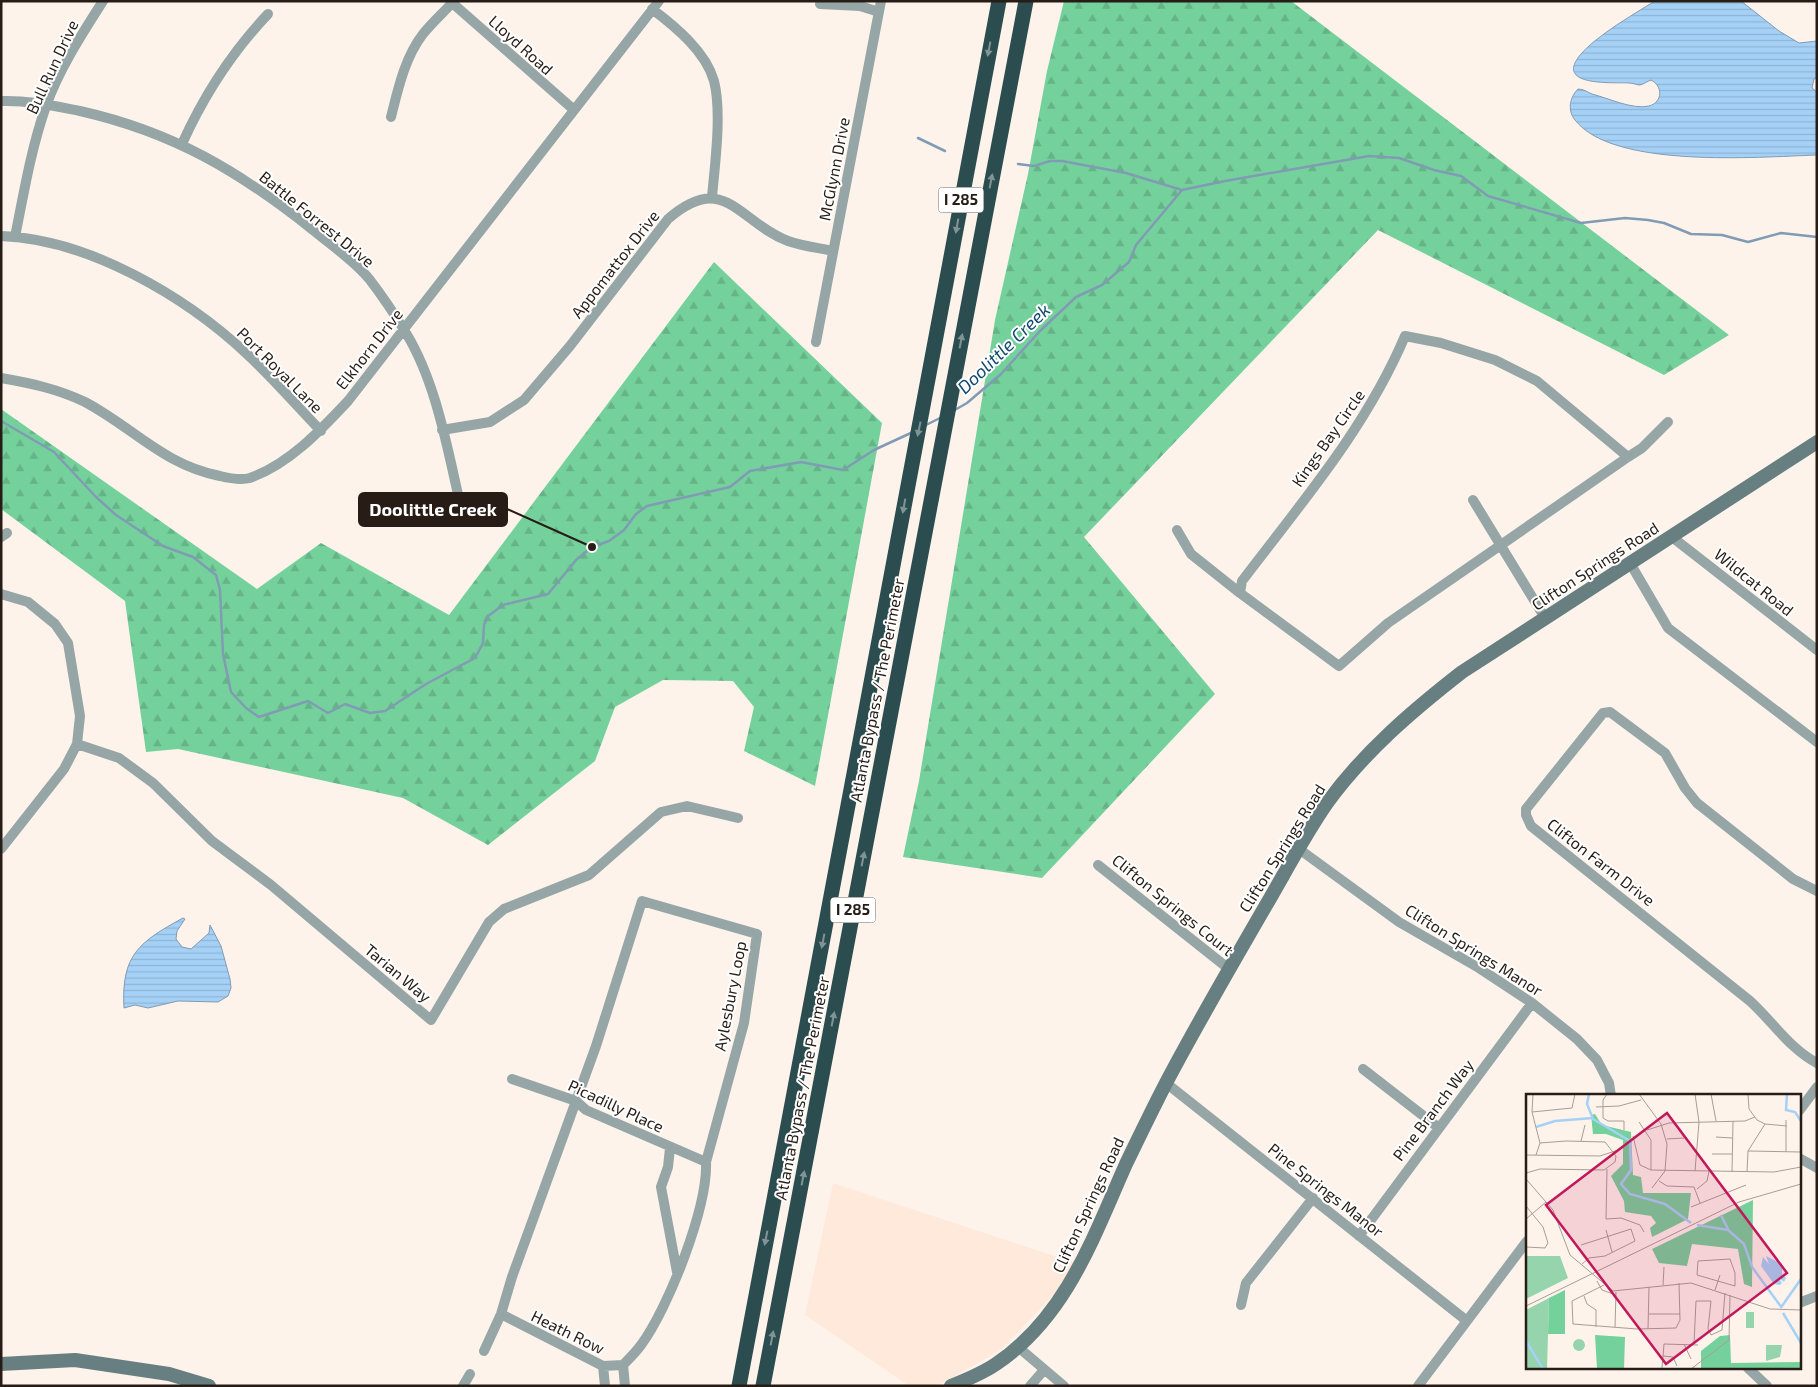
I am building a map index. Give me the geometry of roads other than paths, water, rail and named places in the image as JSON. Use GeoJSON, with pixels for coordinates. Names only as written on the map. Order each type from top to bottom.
{"type":"FeatureCollection","features":[{"type":"Feature","properties":{"kind":"highway","name":"Atlanta Bypass / The Perimeter"},"geometry":{"type":"LineString","coordinates":[[738,1386],[999,1]]}},
{"type":"Feature","properties":{"kind":"highway","name":"Atlanta Bypass / The Perimeter"},"geometry":{"type":"LineString","coordinates":[[763,1386],[942,435],[1026,1]]}},
{"type":"Feature","properties":{"kind":"street","name":"Bull Run Drive"},"geometry":{"type":"LineString","coordinates":[[15,237],[30,159],[47,104],[77,42],[102,1]]}},
{"type":"Feature","properties":{"kind":"street","name":"Lloyd Road"},"geometry":{"type":"LineString","coordinates":[[451,2],[574,109]]}},
{"type":"Feature","properties":{"kind":"street"},"geometry":{"type":"LineString","coordinates":[[391,117],[400,82],[410,57],[422,35],[451,2]]}},
{"type":"Feature","properties":{"kind":"street"},"geometry":{"type":"LineString","coordinates":[[820,4],[880,6]]}},
{"type":"Feature","properties":{"kind":"street"},"geometry":{"type":"LineString","coordinates":[[656,5],[703,58],[714,81],[716,119],[712,197],[724,201],[789,241],[834,251]]}},
{"type":"Feature","properties":{"kind":"street","name":"Elkhorn Drive"},"geometry":{"type":"LineString","coordinates":[[1,378],[34,384],[66,394],[109,418],[173,461],[199,472],[226,478],[248,478],[281,462],[320,431],[348,402],[656,5]]}},
{"type":"Feature","properties":{"kind":"street","name":"McGlynn Drive"},"geometry":{"type":"LineString","coordinates":[[816,342],[880,6]]}},
{"type":"Feature","properties":{"kind":"street"},"geometry":{"type":"LineString","coordinates":[[182,144],[201,106],[230,57],[268,14]]}},
{"type":"Feature","properties":{"kind":"street","name":"Battle Forrest Drive"},"geometry":{"type":"LineString","coordinates":[[1,101],[47,104],[108,118],[182,144],[226,167],[268,196],[338,251],[369,279],[404,330],[419,359],[434,397],[464,520]]}},
{"type":"Feature","properties":{"kind":"street","name":"Appomattox Drive"},"geometry":{"type":"LineString","coordinates":[[442,430],[490,422],[524,400],[570,346],[668,219],[683,206],[712,197]]}},
{"type":"Feature","properties":{"kind":"street","name":"Port Royal Lane"},"geometry":{"type":"LineString","coordinates":[[1,236],[58,245],[109,263],[140,277],[196,312],[247,354],[320,431]]}},
{"type":"Feature","properties":{"kind":"street","name":"Kings Bay Circle"},"geometry":{"type":"LineString","coordinates":[[1240,593],[1242,581],[1355,432],[1388,376],[1405,336],[1441,343],[1495,360],[1537,381],[1628,457]]}},
{"type":"Feature","properties":{"kind":"street"},"geometry":{"type":"LineString","coordinates":[[1177,530],[1191,554],[1240,593],[1339,666],[1388,623],[1642,448],[1668,422]]}},
{"type":"Feature","properties":{"kind":"street","name":"Clifton Springs Road"},"geometry":{"type":"LineString","coordinates":[[952,1386],[994,1365],[1018,1347],[1047,1316],[1070,1285],[1088,1253],[1127,1163],[1166,1083],[1229,970],[1327,803],[1368,755],[1411,712],[1462,672],[1817,442]]}},
{"type":"Feature","properties":{"kind":"street"},"geometry":{"type":"LineString","coordinates":[[1473,500],[1545,618]]}},
{"type":"Feature","properties":{"kind":"street","name":"Wildcat Road"},"geometry":{"type":"LineString","coordinates":[[1672,537],[1817,650]]}},
{"type":"Feature","properties":{"kind":"street"},"geometry":{"type":"LineString","coordinates":[[1630,563],[1668,628],[1817,742]]}},
{"type":"Feature","properties":{"kind":"street"},"geometry":{"type":"LineString","coordinates":[[1,594],[28,602],[55,624],[68,643],[79,709],[76,744],[64,769],[1,849]]}},
{"type":"Feature","properties":{"kind":"street","name":"Clifton Farm Drive"},"geometry":{"type":"LineString","coordinates":[[1817,892],[1793,880],[1696,803],[1665,754],[1610,712],[1603,713],[1526,809],[1527,821],[1531,826],[1750,1001],[1768,1017],[1797,1051],[1817,1063]]}},
{"type":"Feature","properties":{"kind":"street","name":"Tarian Way"},"geometry":{"type":"LineString","coordinates":[[76,744],[119,758],[153,783],[212,841],[271,885],[431,1020],[489,922],[504,909],[589,875],[661,812],[687,806],[738,818]]}},
{"type":"Feature","properties":{"kind":"street","name":"Clifton Springs Manor"},"geometry":{"type":"LineString","coordinates":[[1299,849],[1399,922],[1479,968],[1532,1003],[1590,1050],[1609,1083],[1611,1094]]}},
{"type":"Feature","properties":{"kind":"street","name":"Clifton Springs Court"},"geometry":{"type":"LineString","coordinates":[[1098,865],[1229,970]]}},
{"type":"Feature","properties":{"kind":"street","name":"Aylesbury Loop"},"geometry":{"type":"LineString","coordinates":[[484,1351],[501,1314],[512,1277],[576,1101],[642,901],[757,934],[744,1023],[706,1162],[706,1175],[693,1233],[677,1274],[650,1331],[641,1346],[623,1365]]}},
{"type":"Feature","properties":{"kind":"street","name":"Pine Branch Way"},"geometry":{"type":"LineString","coordinates":[[1359,1236],[1532,1003]]}},
{"type":"Feature","properties":{"kind":"street"},"geometry":{"type":"LineString","coordinates":[[1363,1069],[1439,1128]]}},
{"type":"Feature","properties":{"kind":"street","name":"Picadilly Place"},"geometry":{"type":"LineString","coordinates":[[512,1079],[576,1101],[586,1110],[706,1162]]}},
{"type":"Feature","properties":{"kind":"street","name":"Pine Springs Manor"},"geometry":{"type":"LineString","coordinates":[[1166,1083],[1467,1321]]}},
{"type":"Feature","properties":{"kind":"street"},"geometry":{"type":"LineString","coordinates":[[1800,1110],[1817,1087]]}},
{"type":"Feature","properties":{"kind":"street"},"geometry":{"type":"LineString","coordinates":[[670,1148],[668,1167],[662,1187],[677,1274]]}},
{"type":"Feature","properties":{"kind":"street"},"geometry":{"type":"LineString","coordinates":[[1800,1159],[1817,1168]]}},
{"type":"Feature","properties":{"kind":"street"},"geometry":{"type":"LineString","coordinates":[[1242,1305],[1246,1283],[1313,1198]]}},
{"type":"Feature","properties":{"kind":"street"},"geometry":{"type":"LineString","coordinates":[[1418,1386],[1526,1241]]}},
{"type":"Feature","properties":{"kind":"street"},"geometry":{"type":"LineString","coordinates":[[1800,1303],[1817,1296]]}},
{"type":"Feature","properties":{"kind":"street","name":"Heath Row"},"geometry":{"type":"LineString","coordinates":[[501,1314],[603,1366],[623,1365]]}},
{"type":"Feature","properties":{"kind":"street"},"geometry":{"type":"LineString","coordinates":[[1018,1347],[1064,1386]]}},
{"type":"Feature","properties":{"kind":"street"},"geometry":{"type":"LineString","coordinates":[[1,1364],[75,1360],[169,1374],[209,1386]]}},
{"type":"Feature","properties":{"kind":"street"},"geometry":{"type":"LineString","coordinates":[[623,1365],[625,1386]]}},
{"type":"Feature","properties":{"kind":"street"},"geometry":{"type":"LineString","coordinates":[[603,1366],[605,1386]]}},
{"type":"Feature","properties":{"kind":"street"},"geometry":{"type":"LineString","coordinates":[[1030,1386],[1044,1370]]}},
{"type":"Feature","properties":{"kind":"street"},"geometry":{"type":"LineString","coordinates":[[1750,1370],[1767,1386]]}},
{"type":"Feature","properties":{"kind":"street"},"geometry":{"type":"LineString","coordinates":[[463,1386],[470,1374]]}},
{"type":"Feature","properties":{"kind":"water"},"geometry":{"type":"Polygon","coordinates":[[[1655,1],[1741,1],[1779,31],[1799,43],[1817,41],[1817,78],[1814,79],[1812,88],[1817,92],[1817,155],[1725,158],[1688,157],[1653,153],[1621,146],[1594,136],[1575,120],[1570,104],[1578,89],[1620,103],[1636,106],[1649,106],[1657,101],[1660,94],[1658,86],[1651,80],[1640,85],[1593,81],[1576,75],[1574,69],[1576,61],[1590,45],[1612,28],[1655,1]]]}},
{"type":"Feature","properties":{"kind":"water"},"geometry":{"type":"Polygon","coordinates":[[[183,918],[185,919],[177,931],[176,939],[182,947],[191,949],[209,933],[210,925],[221,946],[230,979],[231,988],[228,996],[218,1002],[178,1001],[148,1008],[135,1005],[124,1008],[126,975],[136,952],[155,935],[183,918]]]}},
{"type":"Feature","properties":{"kind":"waterway"},"geometry":{"type":"LineString","coordinates":[[918,138],[945,151]]}},
{"type":"Feature","properties":{"kind":"waterway","name":"Doolittle Creek"},"geometry":{"type":"LineString","coordinates":[[953,411],[967,403],[1001,374],[1040,331],[1076,297],[1102,285],[1129,262],[1136,245],[1182,190],[1225,181],[1369,156],[1399,158],[1434,170],[1461,176],[1488,196],[1581,223],[1625,218],[1648,220],[1664,223],[1691,234],[1722,235],[1748,242],[1781,233],[1817,237]]}},
{"type":"Feature","properties":{"kind":"waterway"},"geometry":{"type":"LineString","coordinates":[[1018,164],[1034,166],[1050,161],[1062,161],[1126,173],[1182,190]]}},
{"type":"Feature","properties":{"kind":"waterway","name":"Doolittle Creek"},"geometry":{"type":"LineString","coordinates":[[924,426],[942,417]]}},
{"type":"Feature","properties":{"kind":"waterway","name":"Doolittle Creek"},"geometry":{"type":"LineString","coordinates":[[1,421],[54,452],[96,497],[116,515],[163,546],[193,557],[216,575],[220,590],[223,654],[231,692],[246,708],[259,717],[308,701],[328,713],[345,704],[370,713],[385,711],[426,684],[475,658],[483,643],[484,625],[488,616],[503,605],[548,594],[577,559],[592,547],[609,541],[624,530],[636,514],[647,506],[730,487],[750,471],[801,462],[843,470],[874,450],[913,432]]}},
{"type":"Feature","properties":{"kind":"place","name":"Doolittle Creek"},"geometry":{"type":"Point","coordinates":[592,547]}}]}
